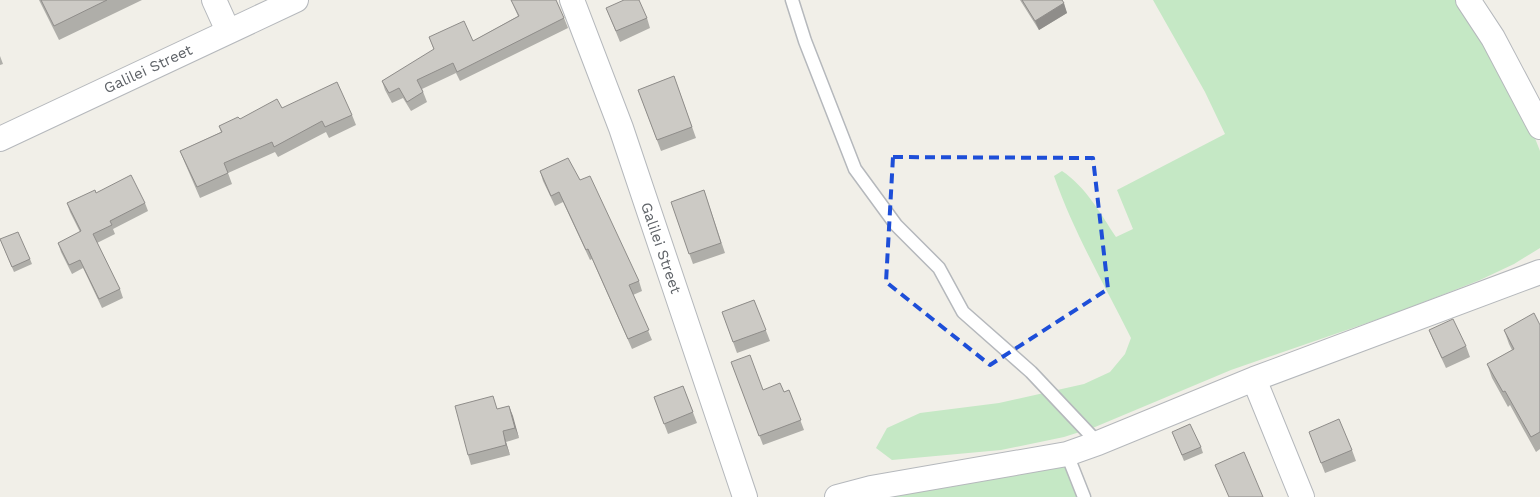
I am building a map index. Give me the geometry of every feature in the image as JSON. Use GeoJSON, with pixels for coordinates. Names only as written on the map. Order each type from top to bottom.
{"type":"FeatureCollection","features":[{"type":"Feature","properties":{"kind":"street"},"geometry":{"type":"LineString","coordinates":[[214,0],[228,31]]}},
{"type":"Feature","properties":{"kind":"street","name":"Galilei Street"},"geometry":{"type":"LineString","coordinates":[[0,139],[296,0]]}},
{"type":"Feature","properties":{"kind":"street","name":"Galilei Street"},"geometry":{"type":"LineString","coordinates":[[572,0],[621,128],[745,497]]}},
{"type":"Feature","properties":{"kind":"street"},"geometry":{"type":"LineString","coordinates":[[1468,0],[1493,38],[1540,127]]}},
{"type":"Feature","properties":{"kind":"street"},"geometry":{"type":"LineString","coordinates":[[837,497],[871,488],[1067,454],[1254,379],[1540,272]]}},
{"type":"Feature","properties":{"kind":"street"},"geometry":{"type":"LineString","coordinates":[[1254,379],[1302,497]]}},
{"type":"Feature","properties":{"kind":"lane"},"geometry":{"type":"LineString","coordinates":[[792,0],[805,41],[855,169],[896,225],[938,268],[964,312],[1031,372],[1098,442]]}},
{"type":"Feature","properties":{"kind":"lane"},"geometry":{"type":"LineString","coordinates":[[1067,454],[1084,497]]}},
{"type":"Feature","properties":{"kind":"highlighted area"},"geometry":{"type":"Polygon","coordinates":[[[893,157],[1093,158],[1108,289],[990,365],[886,282],[893,157]]]}},
{"type":"Feature","properties":{"kind":"green space"},"geometry":{"type":"Polygon","coordinates":[[[1153,0],[1457,0],[1529,123],[1540,151],[1540,248],[1514,264],[1480,280],[1396,313],[1231,370],[1095,427],[1064,437],[1001,450],[892,460],[876,448],[887,428],[920,413],[999,403],[1084,384],[1110,372],[1125,354],[1131,338],[1080,238],[1054,176],[1062,171],[1071,177],[1092,201],[1116,237],[1133,229],[1117,190],[1225,134],[1205,92],[1153,0]]]}},
{"type":"Feature","properties":{"kind":"green space"},"geometry":{"type":"Polygon","coordinates":[[[1067,454],[1084,497],[837,497],[1067,454]]]}},
{"type":"Feature","properties":{"kind":"building"},"geometry":{"type":"Polygon","coordinates":[[[41,0],[107,0],[54,26],[41,0]]]}},
{"type":"Feature","properties":{"kind":"building"},"geometry":{"type":"Polygon","coordinates":[[[511,0],[556,0],[564,18],[457,72],[453,63],[417,80],[423,92],[407,102],[399,88],[389,93],[382,81],[434,49],[429,37],[464,21],[473,41],[519,16],[511,0]]]}},
{"type":"Feature","properties":{"kind":"building"},"geometry":{"type":"Polygon","coordinates":[[[624,0],[639,0],[647,18],[616,31],[606,8],[624,0]]]}},
{"type":"Feature","properties":{"kind":"building"},"geometry":{"type":"Polygon","coordinates":[[[1022,0],[1062,0],[1064,3],[1035,21],[1022,0]]]}},
{"type":"Feature","properties":{"kind":"building"},"geometry":{"type":"Polygon","coordinates":[[[674,76],[692,127],[657,140],[638,90],[674,76]]]}},
{"type":"Feature","properties":{"kind":"building"},"geometry":{"type":"Polygon","coordinates":[[[337,82],[352,115],[325,127],[322,121],[274,147],[272,142],[224,163],[228,173],[197,187],[180,151],[222,132],[219,126],[238,117],[240,119],[277,99],[282,108],[337,82]]]}},
{"type":"Feature","properties":{"kind":"building"},"geometry":{"type":"Polygon","coordinates":[[[568,158],[580,180],[590,176],[639,281],[629,285],[649,330],[628,339],[588,249],[586,250],[559,192],[551,196],[540,171],[568,158]]]}},
{"type":"Feature","properties":{"kind":"building"},"geometry":{"type":"Polygon","coordinates":[[[131,175],[145,203],[110,221],[112,225],[93,234],[120,289],[99,299],[80,260],[69,265],[58,243],[81,231],[67,203],[95,190],[96,193],[131,175]]]}},
{"type":"Feature","properties":{"kind":"building"},"geometry":{"type":"Polygon","coordinates":[[[704,190],[721,243],[689,254],[671,202],[704,190]]]}},
{"type":"Feature","properties":{"kind":"building"},"geometry":{"type":"Polygon","coordinates":[[[18,232],[30,259],[12,267],[0,239],[18,232]]]}},
{"type":"Feature","properties":{"kind":"building"},"geometry":{"type":"Polygon","coordinates":[[[754,300],[766,330],[733,342],[722,312],[754,300]]]}},
{"type":"Feature","properties":{"kind":"building"},"geometry":{"type":"Polygon","coordinates":[[[1534,313],[1540,325],[1540,432],[1531,437],[1487,364],[1514,349],[1504,330],[1534,313]]]}},
{"type":"Feature","properties":{"kind":"building"},"geometry":{"type":"Polygon","coordinates":[[[1453,319],[1466,346],[1442,358],[1429,330],[1453,319]]]}},
{"type":"Feature","properties":{"kind":"building"},"geometry":{"type":"Polygon","coordinates":[[[750,355],[763,390],[780,383],[784,392],[789,390],[801,420],[759,436],[731,362],[750,355]]]}},
{"type":"Feature","properties":{"kind":"building"},"geometry":{"type":"Polygon","coordinates":[[[683,386],[693,412],[664,424],[654,397],[683,386]]]}},
{"type":"Feature","properties":{"kind":"building"},"geometry":{"type":"Polygon","coordinates":[[[493,396],[497,409],[509,406],[515,428],[503,431],[506,445],[468,455],[455,406],[493,396]]]}},
{"type":"Feature","properties":{"kind":"building"},"geometry":{"type":"Polygon","coordinates":[[[1339,419],[1352,450],[1321,463],[1309,432],[1339,419]]]}},
{"type":"Feature","properties":{"kind":"building"},"geometry":{"type":"Polygon","coordinates":[[[1190,424],[1201,447],[1182,455],[1172,432],[1190,424]]]}},
{"type":"Feature","properties":{"kind":"building"},"geometry":{"type":"Polygon","coordinates":[[[1244,452],[1263,497],[1229,497],[1215,465],[1244,452]]]}}]}
